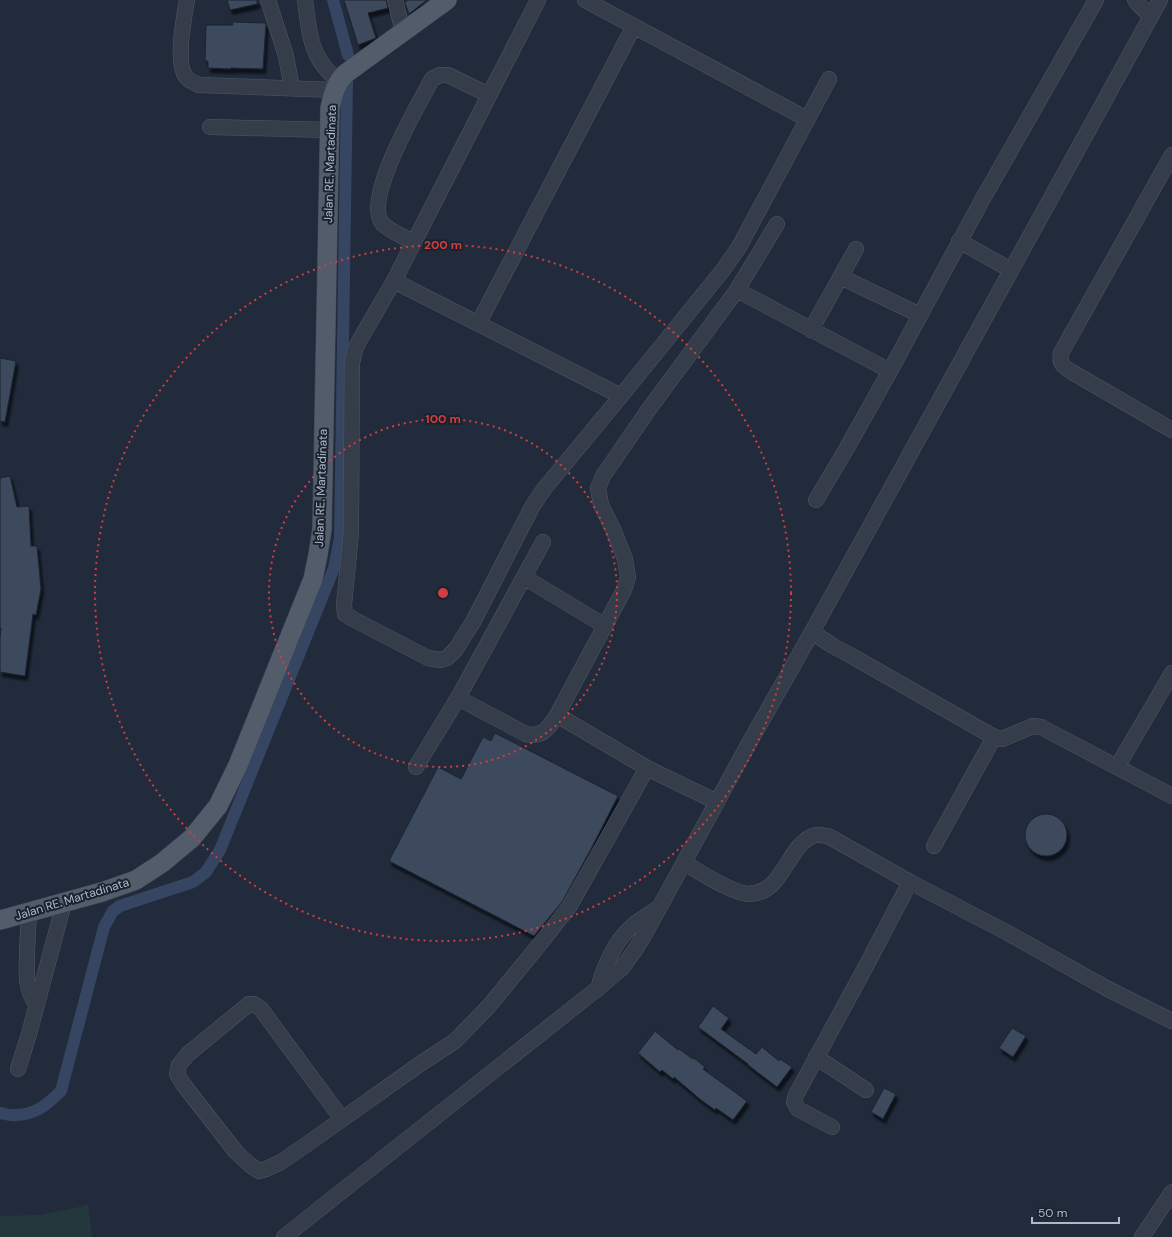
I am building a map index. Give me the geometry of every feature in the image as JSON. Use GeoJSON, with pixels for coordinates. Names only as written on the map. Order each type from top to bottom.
{"type":"FeatureCollection","features":[{"type":"Feature","properties":{"kind":"main road"},"geometry":{"type":"LineString","coordinates":[[336,85],[345,74],[447,0]]}},
{"type":"Feature","properties":{"kind":"main road","name":"Jalan RE. Martadinata"},"geometry":{"type":"LineString","coordinates":[[0,920],[102,892],[136,880],[162,863],[192,838],[218,806],[238,765],[313,579],[322,529],[330,108],[336,85]]}},
{"type":"Feature","properties":{"kind":"street"},"geometry":{"type":"LineString","coordinates":[[187,0],[181,41],[182,68],[185,76],[191,82],[199,85],[292,88],[336,85],[317,56],[311,39],[305,0]]}},
{"type":"Feature","properties":{"kind":"street"},"geometry":{"type":"LineString","coordinates":[[268,0],[286,56],[292,88]]}},
{"type":"Feature","properties":{"kind":"street"},"geometry":{"type":"LineString","coordinates":[[395,0],[403,32]]}},
{"type":"Feature","properties":{"kind":"street"},"geometry":{"type":"LineString","coordinates":[[538,0],[394,281],[359,340],[352,363],[351,533],[344,605],[345,614],[352,620],[428,658],[440,660],[447,658],[456,649],[473,622],[532,507],[544,490],[723,270],[739,247],[829,79]]}},
{"type":"Feature","properties":{"kind":"street"},"geometry":{"type":"LineString","coordinates":[[585,0],[807,119]]}},
{"type":"Feature","properties":{"kind":"street"},"geometry":{"type":"LineString","coordinates":[[816,500],[890,372],[959,241],[1096,0]]}},
{"type":"Feature","properties":{"kind":"street"},"geometry":{"type":"LineString","coordinates":[[1135,0],[1151,16]]}},
{"type":"Feature","properties":{"kind":"street"},"geometry":{"type":"LineString","coordinates":[[284,1237],[598,989],[627,962],[660,908],[748,745],[812,632],[1160,0]]}},
{"type":"Feature","properties":{"kind":"street"},"geometry":{"type":"LineString","coordinates":[[478,324],[634,26]]}},
{"type":"Feature","properties":{"kind":"street"},"geometry":{"type":"LineString","coordinates":[[414,242],[385,226],[381,222],[379,214],[378,202],[383,181],[394,151],[432,79],[440,75],[448,75],[489,95]]}},
{"type":"Feature","properties":{"kind":"street"},"geometry":{"type":"LineString","coordinates":[[210,127],[330,130]]}},
{"type":"Feature","properties":{"kind":"street"},"geometry":{"type":"LineString","coordinates":[[1172,155],[1061,353],[1060,360],[1064,366],[1072,372],[1172,430]]}},
{"type":"Feature","properties":{"kind":"street"},"geometry":{"type":"LineString","coordinates":[[458,698],[526,734],[534,736],[550,726],[624,590],[628,577],[625,559],[613,529],[601,505],[598,488],[602,476],[649,408],[737,290],[777,224]]}},
{"type":"Feature","properties":{"kind":"street"},"geometry":{"type":"LineString","coordinates":[[959,241],[1012,270]]}},
{"type":"Feature","properties":{"kind":"street"},"geometry":{"type":"LineString","coordinates":[[811,330],[856,250]]}},
{"type":"Feature","properties":{"kind":"street"},"geometry":{"type":"LineString","coordinates":[[841,277],[920,315]]}},
{"type":"Feature","properties":{"kind":"street"},"geometry":{"type":"LineString","coordinates":[[394,281],[621,396]]}},
{"type":"Feature","properties":{"kind":"street"},"geometry":{"type":"LineString","coordinates":[[737,290],[890,372]]}},
{"type":"Feature","properties":{"kind":"street"},"geometry":{"type":"LineString","coordinates":[[416,768],[458,698],[543,542]]}},
{"type":"Feature","properties":{"kind":"street"},"geometry":{"type":"LineString","coordinates":[[524,577],[605,626]]}},
{"type":"Feature","properties":{"kind":"street"},"geometry":{"type":"LineString","coordinates":[[812,632],[833,646],[994,736],[1002,739],[1033,726],[1041,727],[1172,796]]}},
{"type":"Feature","properties":{"kind":"street"},"geometry":{"type":"LineString","coordinates":[[1117,767],[1172,673]]}},
{"type":"Feature","properties":{"kind":"street"},"geometry":{"type":"LineString","coordinates":[[557,715],[647,768],[717,802]]}},
{"type":"Feature","properties":{"kind":"street"},"geometry":{"type":"LineString","coordinates":[[934,846],[994,736]]}},
{"type":"Feature","properties":{"kind":"street"},"geometry":{"type":"LineString","coordinates":[[342,1119],[260,1009],[254,1004],[249,1004],[188,1054],[179,1065],[177,1074],[183,1084],[236,1152],[259,1171],[281,1162],[455,1040],[489,1006],[569,907],[647,768]]}},
{"type":"Feature","properties":{"kind":"street"},"geometry":{"type":"LineString","coordinates":[[684,864],[729,888],[749,894],[764,892],[774,883],[799,846],[807,839],[817,834],[828,836],[1108,989],[1172,1021]]}},
{"type":"Feature","properties":{"kind":"street"},"geometry":{"type":"LineString","coordinates":[[832,1127],[798,1109],[794,1102],[796,1095],[910,882]]}},
{"type":"Feature","properties":{"kind":"street"},"geometry":{"type":"LineString","coordinates":[[18,1069],[29,1034],[64,903]]}},
{"type":"Feature","properties":{"kind":"street"},"geometry":{"type":"LineString","coordinates":[[29,912],[26,974],[32,998],[36,1004]]}},
{"type":"Feature","properties":{"kind":"street"},"geometry":{"type":"LineString","coordinates":[[816,1057],[866,1090]]}},
{"type":"Feature","properties":{"kind":"street"},"geometry":{"type":"LineString","coordinates":[[1142,1237],[1172,1192]]}},
{"type":"Feature","properties":{"kind":"green space"},"geometry":{"type":"Polygon","coordinates":[[[88,1205],[92,1237],[0,1237],[0,1216],[41,1215],[88,1205]]]}},
{"type":"Feature","properties":{"kind":"building"},"geometry":{"type":"Polygon","coordinates":[[[227,0],[257,0],[257,4],[230,10],[227,0]]]}},
{"type":"Feature","properties":{"kind":"building"},"geometry":{"type":"Polygon","coordinates":[[[344,0],[386,0],[388,8],[368,13],[376,38],[358,45],[344,0]]]}},
{"type":"Feature","properties":{"kind":"building"},"geometry":{"type":"Polygon","coordinates":[[[404,0],[405,2],[408,0],[427,0],[409,14],[404,0]]]}},
{"type":"Feature","properties":{"kind":"building"},"geometry":{"type":"Polygon","coordinates":[[[232,22],[266,23],[263,69],[208,68],[208,61],[205,61],[206,25],[233,25],[232,22]]]}},
{"type":"Feature","properties":{"kind":"building"},"geometry":{"type":"Polygon","coordinates":[[[0,358],[16,361],[5,422],[0,421],[0,358]]]}},
{"type":"Feature","properties":{"kind":"building"},"geometry":{"type":"Polygon","coordinates":[[[10,476],[17,507],[29,506],[31,546],[37,546],[41,589],[36,615],[33,614],[25,676],[0,672],[0,478],[10,476]]]}},
{"type":"Feature","properties":{"kind":"building"},"geometry":{"type":"Polygon","coordinates":[[[495,733],[618,796],[562,902],[534,936],[389,861],[438,767],[461,779],[483,737],[491,741],[495,733]]]}},
{"type":"Feature","properties":{"kind":"building"},"geometry":{"type":"Polygon","coordinates":[[[1046,814],[1061,820],[1067,835],[1061,850],[1046,856],[1031,850],[1025,835],[1031,820],[1046,814]]]}},
{"type":"Feature","properties":{"kind":"building"},"geometry":{"type":"Polygon","coordinates":[[[713,1006],[729,1018],[721,1029],[756,1054],[762,1047],[779,1061],[780,1059],[792,1067],[777,1087],[698,1027],[713,1006]]]}},
{"type":"Feature","properties":{"kind":"building"},"geometry":{"type":"Polygon","coordinates":[[[1012,1028],[1026,1036],[1013,1057],[999,1048],[1012,1028]]]}},
{"type":"Feature","properties":{"kind":"building"},"geometry":{"type":"Polygon","coordinates":[[[655,1031],[678,1050],[679,1049],[693,1059],[694,1058],[705,1067],[703,1069],[747,1101],[733,1120],[701,1100],[674,1077],[673,1079],[662,1070],[660,1072],[638,1053],[655,1031]]]}},
{"type":"Feature","properties":{"kind":"building"},"geometry":{"type":"Polygon","coordinates":[[[884,1088],[896,1094],[883,1119],[871,1112],[884,1088]]]}},
{"type":"Feature","properties":{"kind":"waterway"},"geometry":{"type":"LineString","coordinates":[[333,0],[348,55]]}},
{"type":"Feature","properties":{"kind":"waterway"},"geometry":{"type":"LineString","coordinates":[[0,1113],[23,1115],[35,1111],[41,1108],[61,1091],[104,927],[113,911],[120,906],[193,882],[206,872],[220,850],[334,568],[340,538],[347,81]]}}]}
